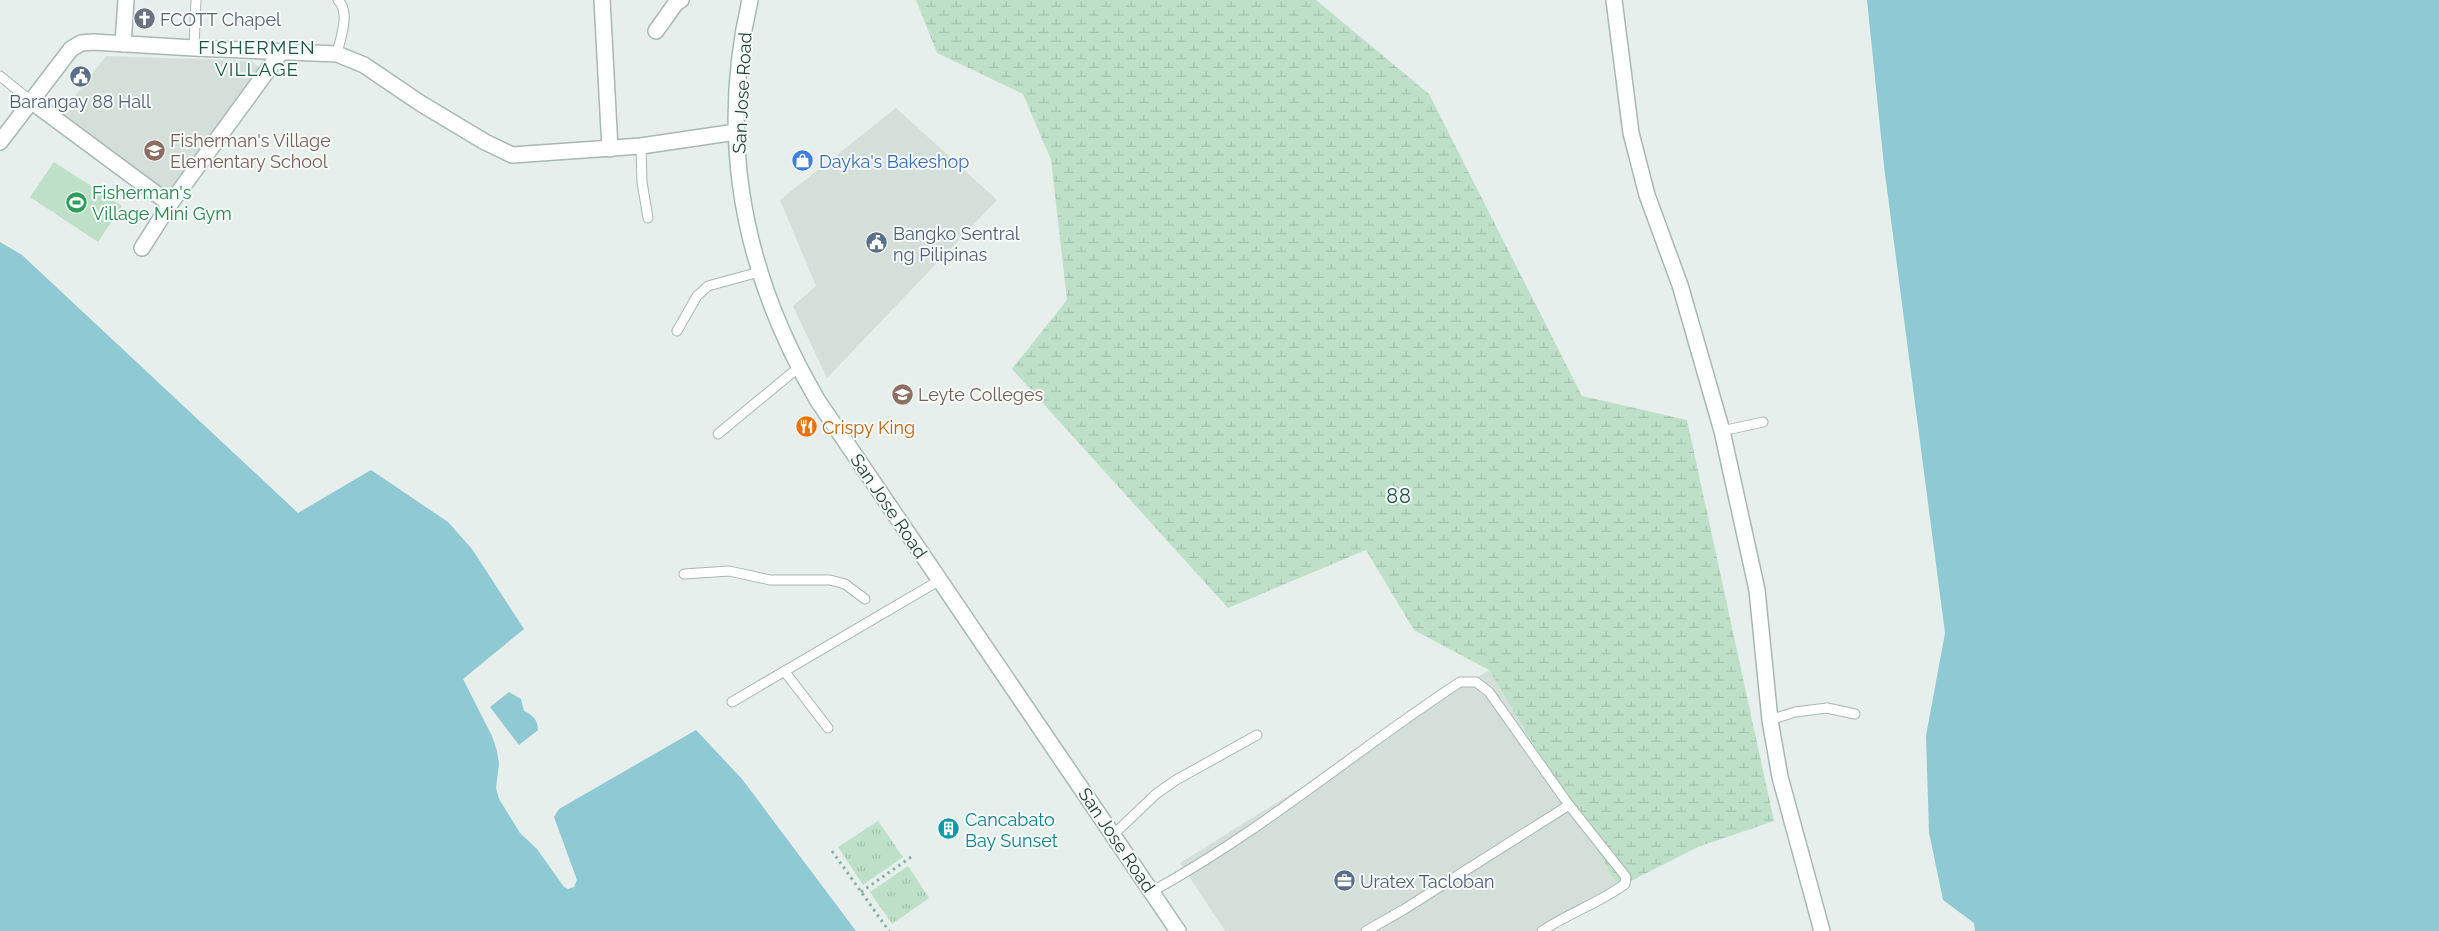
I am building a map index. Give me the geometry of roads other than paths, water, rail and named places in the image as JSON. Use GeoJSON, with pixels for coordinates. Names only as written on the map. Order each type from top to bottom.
{"type":"FeatureCollection","features":[{"type":"Feature","properties":{"kind":"street"},"geometry":{"type":"LineString","coordinates":[[123,44],[126,0]]}},
{"type":"Feature","properties":{"kind":"street"},"geometry":{"type":"LineString","coordinates":[[602,0],[610,149]]}},
{"type":"Feature","properties":{"kind":"street"},"geometry":{"type":"LineString","coordinates":[[656,30],[676,3],[681,0]]}},
{"type":"Feature","properties":{"kind":"street","name":"San Jose Road"},"geometry":{"type":"LineString","coordinates":[[747,0],[742,38],[736,132],[740,184],[748,232],[759,272],[799,367],[818,401],[1113,835],[1175,930]]}},
{"type":"Feature","properties":{"kind":"street"},"geometry":{"type":"LineString","coordinates":[[1614,0],[1633,142],[1647,195],[1692,326],[1722,432],[1757,590],[1770,720],[1780,777],[1822,931]]}},
{"type":"Feature","properties":{"kind":"street"},"geometry":{"type":"LineString","coordinates":[[0,142],[71,49],[81,43],[93,42],[337,54],[364,65],[420,103],[512,155],[641,146],[736,132]]}},
{"type":"Feature","properties":{"kind":"street"},"geometry":{"type":"LineString","coordinates":[[142,248],[170,204],[281,52]]}},
{"type":"Feature","properties":{"kind":"street"},"geometry":{"type":"LineString","coordinates":[[31,101],[170,204]]}},
{"type":"Feature","properties":{"kind":"lane"},"geometry":{"type":"LineString","coordinates":[[194,48],[196,0]]}},
{"type":"Feature","properties":{"kind":"lane"},"geometry":{"type":"LineString","coordinates":[[337,54],[345,14],[342,4],[338,0]]}},
{"type":"Feature","properties":{"kind":"lane"},"geometry":{"type":"LineString","coordinates":[[0,76],[31,101]]}},
{"type":"Feature","properties":{"kind":"lane"},"geometry":{"type":"LineString","coordinates":[[641,146],[642,182],[648,218]]}},
{"type":"Feature","properties":{"kind":"lane"},"geometry":{"type":"LineString","coordinates":[[677,331],[698,296],[708,286],[759,272]]}},
{"type":"Feature","properties":{"kind":"lane"},"geometry":{"type":"LineString","coordinates":[[718,434],[799,367]]}},
{"type":"Feature","properties":{"kind":"lane"},"geometry":{"type":"LineString","coordinates":[[1722,432],[1763,422]]}},
{"type":"Feature","properties":{"kind":"lane"},"geometry":{"type":"LineString","coordinates":[[684,574],[729,570],[770,580],[830,580],[845,584],[865,599]]}},
{"type":"Feature","properties":{"kind":"lane"},"geometry":{"type":"LineString","coordinates":[[732,702],[940,580]]}},
{"type":"Feature","properties":{"kind":"lane"},"geometry":{"type":"LineString","coordinates":[[785,672],[828,728]]}},
{"type":"Feature","properties":{"kind":"lane"},"geometry":{"type":"LineString","coordinates":[[1151,892],[1185,873],[1311,789],[1460,682],[1476,682],[1489,692],[1569,805],[1626,877],[1626,884],[1614,892],[1567,915],[1542,931]]}},
{"type":"Feature","properties":{"kind":"lane"},"geometry":{"type":"LineString","coordinates":[[1770,720],[1795,712],[1827,708],[1855,714]]}},
{"type":"Feature","properties":{"kind":"lane"},"geometry":{"type":"LineString","coordinates":[[1113,835],[1156,794],[1176,780],[1258,735]]}},
{"type":"Feature","properties":{"kind":"lane"},"geometry":{"type":"LineString","coordinates":[[1366,931],[1403,910],[1569,805]]}},
{"type":"Feature","properties":{"kind":"water"},"geometry":{"type":"Polygon","coordinates":[[[1867,0],[2439,0],[2439,931],[1975,931],[1974,923],[1943,900],[1929,832],[1926,736],[1945,633],[1884,166],[1867,0]]]}},
{"type":"Feature","properties":{"kind":"water"},"geometry":{"type":"Polygon","coordinates":[[[0,242],[22,255],[298,513],[371,470],[448,522],[472,549],[524,629],[463,679],[492,736],[497,751],[499,764],[496,788],[499,799],[520,833],[537,849],[564,887],[568,889],[574,887],[577,880],[554,817],[559,809],[696,730],[742,779],[856,931],[0,931],[0,242]]]}},
{"type":"Feature","properties":{"kind":"water"},"geometry":{"type":"Polygon","coordinates":[[[509,692],[521,699],[524,711],[534,718],[538,726],[538,730],[519,745],[490,707],[509,692]]]}},
{"type":"Feature","properties":{"kind":"place","name":"FCOTT Chapel"},"geometry":{"type":"Point","coordinates":[144,19]}},
{"type":"Feature","properties":{"kind":"place","name":"Barangay 88 Hall"},"geometry":{"type":"Point","coordinates":[80,76]}},
{"type":"Feature","properties":{"kind":"place","name":"Fisherman's Village Elementary School"},"geometry":{"type":"Point","coordinates":[154,150]}},
{"type":"Feature","properties":{"kind":"place","name":"Dayka's Bakeshop"},"geometry":{"type":"Point","coordinates":[803,161]}},
{"type":"Feature","properties":{"kind":"place","name":"Fisherman's Village Mini Gym"},"geometry":{"type":"Point","coordinates":[76,202]}},
{"type":"Feature","properties":{"kind":"place","name":"Bangko Sentral ng Pilipinas"},"geometry":{"type":"Point","coordinates":[877,243]}},
{"type":"Feature","properties":{"kind":"place","name":"Leyte Colleges"},"geometry":{"type":"Point","coordinates":[902,394]}},
{"type":"Feature","properties":{"kind":"place","name":"Crispy King"},"geometry":{"type":"Point","coordinates":[806,427]}},
{"type":"Feature","properties":{"kind":"place","name":"Cancabato Bay Sunset"},"geometry":{"type":"Point","coordinates":[949,829]}},
{"type":"Feature","properties":{"kind":"place","name":"Uratex Tacloban"},"geometry":{"type":"Point","coordinates":[1344,881]}},
{"type":"Feature","properties":{"kind":"district","name":"FISHERMEN VILLAGE"},"geometry":{"type":"Point","coordinates":[257,58]}},
{"type":"Feature","properties":{"kind":"district","name":"88"},"geometry":{"type":"Point","coordinates":[1399,496]}}]}
